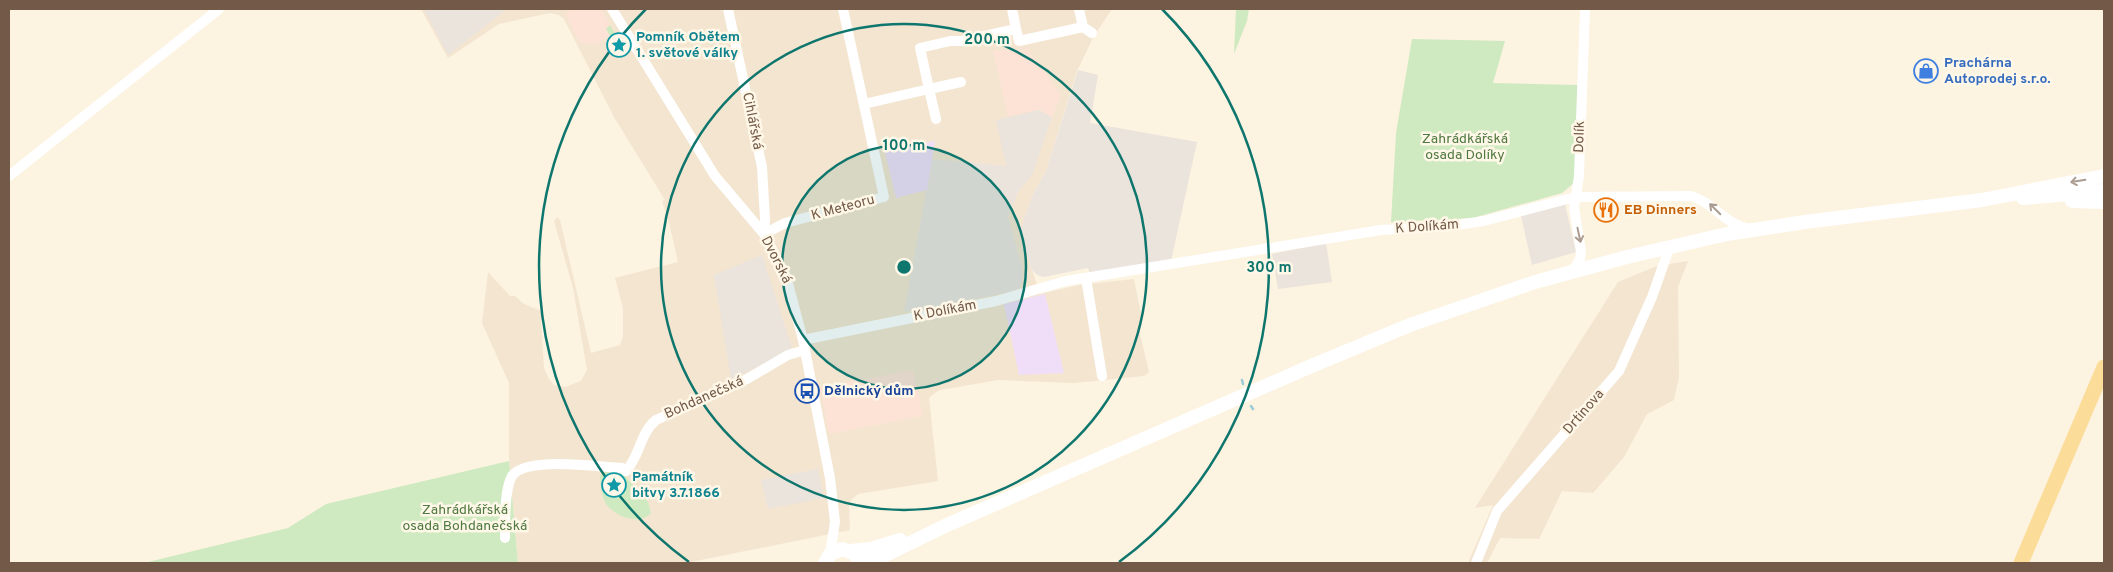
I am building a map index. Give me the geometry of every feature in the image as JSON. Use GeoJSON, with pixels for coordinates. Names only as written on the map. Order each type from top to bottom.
{"type":"FeatureCollection","features":[{"type":"Feature","properties":{"kind":"main road"},"geometry":{"type":"LineString","coordinates":[[869,563],[946,525],[1394,332],[1468,304],[1571,272],[1670,246],[1758,229],[1982,200],[2104,176]]}},
{"type":"Feature","properties":{"kind":"main road"},"geometry":{"type":"LineString","coordinates":[[1982,200],[2047,198],[2104,191]]}},
{"type":"Feature","properties":{"kind":"main road"},"geometry":{"type":"LineString","coordinates":[[2047,198],[2104,202]]}},
{"type":"Feature","properties":{"kind":"main road"},"geometry":{"type":"LineString","coordinates":[[2020,563],[2104,367]]}},
{"type":"Feature","properties":{"kind":"main road"},"geometry":{"type":"LineString","coordinates":[[849,550],[872,549],[946,525]]}},
{"type":"Feature","properties":{"kind":"main road","name":"Dvorská"},"geometry":{"type":"LineString","coordinates":[[826,559],[838,550],[849,550],[860,563]]}},
{"type":"Feature","properties":{"kind":"street"},"geometry":{"type":"LineString","coordinates":[[9,176],[219,9]]}},
{"type":"Feature","properties":{"kind":"street","name":"Dvorská"},"geometry":{"type":"LineString","coordinates":[[612,9],[715,176],[764,234],[777,256],[790,288],[804,345],[830,478],[834,522],[826,559]]}},
{"type":"Feature","properties":{"kind":"street","name":"Cihlářská"},"geometry":{"type":"LineString","coordinates":[[728,9],[762,167],[764,234]]}},
{"type":"Feature","properties":{"kind":"street","name":"K Meteoru"},"geometry":{"type":"LineString","coordinates":[[764,234],[785,223],[884,196],[843,9]]}},
{"type":"Feature","properties":{"kind":"street"},"geometry":{"type":"LineString","coordinates":[[1012,9],[1019,41],[1088,30],[1079,9]]}},
{"type":"Feature","properties":{"kind":"street","name":"Dolík"},"geometry":{"type":"LineString","coordinates":[[1571,272],[1580,260],[1581,251],[1574,213],[1579,176],[1585,9]]}},
{"type":"Feature","properties":{"kind":"street"},"geometry":{"type":"LineString","coordinates":[[936,119],[920,48],[1016,29]]}},
{"type":"Feature","properties":{"kind":"street"},"geometry":{"type":"LineString","coordinates":[[864,104],[962,82]]}},
{"type":"Feature","properties":{"kind":"street","name":"K Dolíkám"},"geometry":{"type":"LineString","coordinates":[[804,345],[996,301],[1086,278],[1381,230],[1450,226],[1484,221],[1576,196],[1692,196],[1704,200],[1733,224],[1758,229]]}},
{"type":"Feature","properties":{"kind":"street","name":"Drtinova"},"geometry":{"type":"LineString","coordinates":[[1476,563],[1496,511],[1619,371],[1652,297],[1670,246]]}},
{"type":"Feature","properties":{"kind":"street"},"geometry":{"type":"LineString","coordinates":[[1086,278],[1102,376]]}},
{"type":"Feature","properties":{"kind":"street","name":"Bohdanečská"},"geometry":{"type":"LineString","coordinates":[[506,538],[505,514],[509,488],[512,476],[518,471],[532,466],[562,464],[622,468],[626,471],[632,465],[645,432],[656,420],[746,379],[804,345]]}},
{"type":"Feature","properties":{"kind":"street","name":"Dvorská"},"geometry":{"type":"LineString","coordinates":[[834,522],[849,550]]}},
{"type":"Feature","properties":{"kind":"shaded area"},"geometry":{"type":"Polygon","coordinates":[[[421,9],[1112,9],[1094,36],[1077,71],[1046,171],[1032,196],[1020,233],[1040,294],[1079,285],[1134,279],[1141,314],[1140,334],[1149,372],[1144,376],[1074,383],[998,380],[940,390],[929,398],[938,481],[858,494],[851,500],[849,506],[850,530],[686,563],[518,563],[509,461],[509,383],[482,323],[488,272],[510,296],[515,296],[524,304],[541,311],[544,317],[541,321],[544,368],[554,385],[565,387],[581,381],[587,370],[573,288],[554,221],[557,217],[560,220],[591,353],[620,345],[623,336],[623,308],[615,278],[678,262],[662,201],[665,200],[614,117],[564,19],[559,15],[550,13],[499,24],[448,58],[421,9]]]}},
{"type":"Feature","properties":{"kind":"shaded area"},"geometry":{"type":"Polygon","coordinates":[[[424,9],[507,9],[448,55],[424,9]]]}},
{"type":"Feature","properties":{"kind":"shaded area"},"geometry":{"type":"Polygon","coordinates":[[[574,9],[601,9],[615,33],[597,44],[580,43],[565,14],[574,9]]]}},
{"type":"Feature","properties":{"kind":"shaded area"},"geometry":{"type":"Polygon","coordinates":[[[1028,49],[1061,95],[1052,117],[1039,110],[1008,116],[993,51],[1028,49]]]}},
{"type":"Feature","properties":{"kind":"shaded area"},"geometry":{"type":"Polygon","coordinates":[[[1078,70],[1098,75],[1090,123],[1197,142],[1171,261],[1090,275],[1088,268],[1044,277],[1037,275],[1032,270],[1020,232],[1032,196],[1046,171],[1078,70]]]}},
{"type":"Feature","properties":{"kind":"shaded area"},"geometry":{"type":"Polygon","coordinates":[[[1039,110],[1052,117],[1032,175],[1018,192],[1008,216],[1022,268],[1022,283],[1019,288],[1016,291],[904,312],[932,159],[1006,166],[996,120],[1039,110]]]}},
{"type":"Feature","properties":{"kind":"shaded area"},"geometry":{"type":"Polygon","coordinates":[[[935,141],[927,190],[896,198],[885,152],[935,141]]]}},
{"type":"Feature","properties":{"kind":"shaded area"},"geometry":{"type":"Polygon","coordinates":[[[1565,204],[1576,252],[1532,265],[1521,216],[1565,204]]]}},
{"type":"Feature","properties":{"kind":"shaded area"},"geometry":{"type":"Polygon","coordinates":[[[1326,243],[1332,282],[1278,289],[1272,254],[1326,243]]]}},
{"type":"Feature","properties":{"kind":"shaded area"},"geometry":{"type":"Polygon","coordinates":[[[762,255],[792,348],[771,361],[731,379],[714,275],[762,255]]]}},
{"type":"Feature","properties":{"kind":"shaded area"},"geometry":{"type":"Polygon","coordinates":[[[1688,261],[1678,287],[1679,377],[1674,400],[1647,414],[1624,457],[1593,493],[1562,491],[1539,539],[1500,538],[1487,563],[1468,563],[1493,505],[1475,508],[1618,282],[1657,266],[1688,261]]]}},
{"type":"Feature","properties":{"kind":"shaded area"},"geometry":{"type":"Polygon","coordinates":[[[1045,294],[1064,373],[1019,375],[1004,304],[1045,294]]]}},
{"type":"Feature","properties":{"kind":"shaded area"},"geometry":{"type":"Polygon","coordinates":[[[913,370],[923,416],[829,434],[820,387],[913,370]]]}},
{"type":"Feature","properties":{"kind":"shaded area"},"geometry":{"type":"Polygon","coordinates":[[[818,469],[824,498],[768,509],[761,480],[818,469]]]}},
{"type":"Feature","properties":{"kind":"green space"},"geometry":{"type":"Polygon","coordinates":[[[1236,9],[1249,9],[1247,21],[1234,54],[1236,9]]]}},
{"type":"Feature","properties":{"kind":"green space"},"geometry":{"type":"Polygon","coordinates":[[[610,25],[624,48],[619,51],[613,45],[613,41],[606,29],[610,25]]]}},
{"type":"Feature","properties":{"kind":"green space","name":"Zahrádkářská osada Dolíky"},"geometry":{"type":"Polygon","coordinates":[[[1412,39],[1505,41],[1493,83],[1578,85],[1575,182],[1562,193],[1473,218],[1391,222],[1396,133],[1412,39]]]}},
{"type":"Feature","properties":{"kind":"green space","name":"Zahrádkářská osada Bohdanečská"},"geometry":{"type":"Polygon","coordinates":[[[509,461],[518,563],[144,563],[288,528],[326,504],[509,461]]]}},
{"type":"Feature","properties":{"kind":"green space"},"geometry":{"type":"Polygon","coordinates":[[[606,470],[623,474],[648,502],[651,513],[646,517],[632,519],[612,510],[604,500],[602,491],[600,476],[606,470]]]}},
{"type":"Feature","properties":{"kind":"waterway"},"geometry":{"type":"LineString","coordinates":[[1242,380],[1243,384]]}},
{"type":"Feature","properties":{"kind":"place","name":"Pomník Obětem 1. světové války"},"geometry":{"type":"Point","coordinates":[619,45]}},
{"type":"Feature","properties":{"kind":"place","name":"Prachárna Autoprodej s.r.o."},"geometry":{"type":"Point","coordinates":[1926,71]}},
{"type":"Feature","properties":{"kind":"place","name":"EB Dinners"},"geometry":{"type":"Point","coordinates":[1606,210]}},
{"type":"Feature","properties":{"kind":"place","name":"Dělnický dům"},"geometry":{"type":"Point","coordinates":[807,391]}},
{"type":"Feature","properties":{"kind":"place","name":"Památník bitvy 3.7.1866"},"geometry":{"type":"Point","coordinates":[614,485]}}]}
